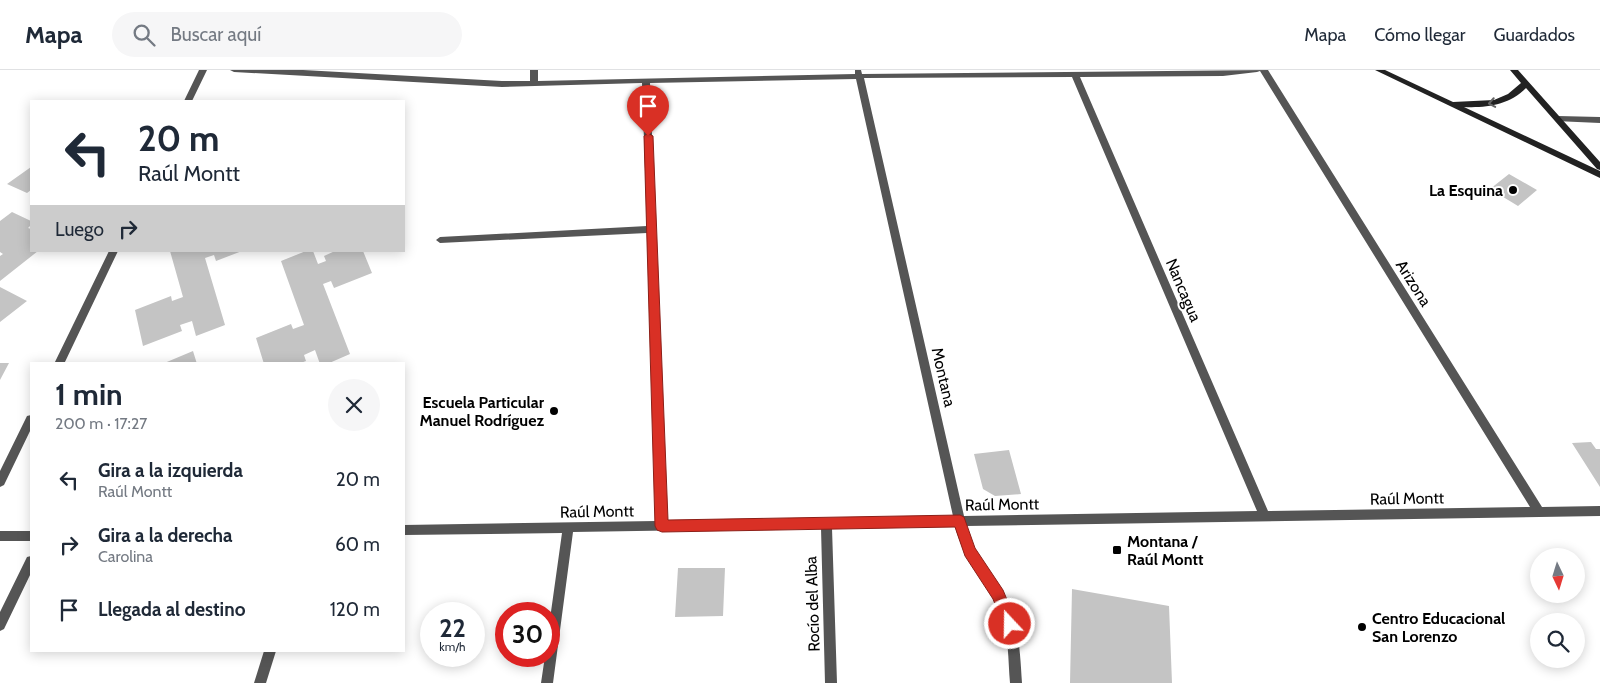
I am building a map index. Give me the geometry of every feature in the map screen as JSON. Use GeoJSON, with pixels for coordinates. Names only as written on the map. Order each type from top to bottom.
{"type":"FeatureCollection","features":[{"type":"Feature","properties":{"kind":"main road"},"geometry":{"type":"LineString","coordinates":[[1379,70],[1600,175]]}},
{"type":"Feature","properties":{"kind":"main road"},"geometry":{"type":"LineString","coordinates":[[1514,70],[1600,167]]}},
{"type":"Feature","properties":{"kind":"main road"},"geometry":{"type":"LineString","coordinates":[[1452,104],[1477,106],[1499,102],[1516,94],[1526,84]]}},
{"type":"Feature","properties":{"kind":"street"},"geometry":{"type":"LineString","coordinates":[[188,100],[203,70]]}},
{"type":"Feature","properties":{"kind":"street"},"geometry":{"type":"LineString","coordinates":[[234,70],[325,73],[455,83],[695,80],[859,73],[1223,74],[1257,70]]}},
{"type":"Feature","properties":{"kind":"street"},"geometry":{"type":"LineString","coordinates":[[534,70],[534,83]]}},
{"type":"Feature","properties":{"kind":"street"},"geometry":{"type":"LineString","coordinates":[[694,70],[695,80]]}},
{"type":"Feature","properties":{"kind":"street","name":"Arizona"},"geometry":{"type":"LineString","coordinates":[[1264,70],[1539,512]]}},
{"type":"Feature","properties":{"kind":"street","name":"Montana"},"geometry":{"type":"LineString","coordinates":[[859,73],[960,521],[969,551],[998,595],[1007,613],[1014,636],[1016,683]]}},
{"type":"Feature","properties":{"kind":"street","name":"Nancagua"},"geometry":{"type":"LineString","coordinates":[[1075,75],[1265,516]]}},
{"type":"Feature","properties":{"kind":"street"},"geometry":{"type":"LineString","coordinates":[[646,81],[662,526]]}},
{"type":"Feature","properties":{"kind":"street"},"geometry":{"type":"LineString","coordinates":[[1558,120],[1600,120]]}},
{"type":"Feature","properties":{"kind":"street"},"geometry":{"type":"LineString","coordinates":[[440,240],[652,229]]}},
{"type":"Feature","properties":{"kind":"street"},"geometry":{"type":"LineString","coordinates":[[59,362],[114,252]]}},
{"type":"Feature","properties":{"kind":"street"},"geometry":{"type":"LineString","coordinates":[[0,482],[30,421]]}},
{"type":"Feature","properties":{"kind":"street","name":"Raúl Montt"},"geometry":{"type":"LineString","coordinates":[[405,530],[1600,511]]}},
{"type":"Feature","properties":{"kind":"street","name":"Rocío del Alba"},"geometry":{"type":"LineString","coordinates":[[826,523],[831,683]]}},
{"type":"Feature","properties":{"kind":"street"},"geometry":{"type":"LineString","coordinates":[[547,683],[568,528]]}},
{"type":"Feature","properties":{"kind":"street"},"geometry":{"type":"LineString","coordinates":[[0,536],[30,536]]}},
{"type":"Feature","properties":{"kind":"street"},"geometry":{"type":"LineString","coordinates":[[0,625],[30,563]]}},
{"type":"Feature","properties":{"kind":"street"},"geometry":{"type":"LineString","coordinates":[[260,683],[270,652]]}},
{"type":"Feature","properties":{"kind":"building"},"geometry":{"type":"Polygon","coordinates":[[[30,168],[30,191],[27,193],[7,184],[30,168]]]}},
{"type":"Feature","properties":{"kind":"building","name":"La Esquina"},"geometry":{"type":"Polygon","coordinates":[[[1509,174],[1537,190],[1518,206],[1490,189],[1509,174]]]}},
{"type":"Feature","properties":{"kind":"building"},"geometry":{"type":"Polygon","coordinates":[[[12,212],[30,221],[28,228],[30,229],[30,252],[37,252],[0,281],[0,256],[3,254],[0,252],[0,221],[12,212]]]}},
{"type":"Feature","properties":{"kind":"building"},"geometry":{"type":"Polygon","coordinates":[[[170,252],[239,252],[216,261],[214,255],[205,258],[225,325],[196,336],[192,321],[180,325],[182,331],[143,346],[135,310],[171,296],[172,301],[183,297],[170,252]]]}},
{"type":"Feature","properties":{"kind":"building"},"geometry":{"type":"Polygon","coordinates":[[[304,252],[313,252],[318,264],[326,261],[324,256],[333,252],[363,252],[372,273],[334,288],[331,281],[323,284],[350,354],[332,362],[319,362],[315,350],[304,355],[306,361],[303,362],[263,362],[256,338],[291,324],[293,329],[304,325],[281,261],[304,252]]]}},
{"type":"Feature","properties":{"kind":"building"},"geometry":{"type":"Polygon","coordinates":[[[0,287],[27,301],[0,322],[0,287]]]}},
{"type":"Feature","properties":{"kind":"building"},"geometry":{"type":"Polygon","coordinates":[[[193,351],[196,362],[167,362],[193,351]]]}},
{"type":"Feature","properties":{"kind":"building"},"geometry":{"type":"Polygon","coordinates":[[[0,363],[9,363],[0,380],[0,363]]]}},
{"type":"Feature","properties":{"kind":"building"},"geometry":{"type":"Polygon","coordinates":[[[1591,442],[1596,449],[1600,449],[1600,487],[1572,443],[1591,442]]]}},
{"type":"Feature","properties":{"kind":"building"},"geometry":{"type":"Polygon","coordinates":[[[1009,450],[1021,494],[995,496],[983,489],[974,454],[1009,450]]]}},
{"type":"Feature","properties":{"kind":"building"},"geometry":{"type":"Polygon","coordinates":[[[678,568],[725,568],[723,616],[675,617],[678,568]]]}},
{"type":"Feature","properties":{"kind":"building"},"geometry":{"type":"Polygon","coordinates":[[[1072,589],[1169,606],[1172,683],[1070,683],[1072,589]]]}},
{"type":"Feature","properties":{"kind":"place","name":"La Esquina"},"geometry":{"type":"Point","coordinates":[1513,190]}},
{"type":"Feature","properties":{"kind":"place","name":"Escuela Particular Manuel Rodríguez"},"geometry":{"type":"Point","coordinates":[554,411]}},
{"type":"Feature","properties":{"kind":"place","name":"Montana / Raúl Montt"},"geometry":{"type":"Point","coordinates":[1117,550]}},
{"type":"Feature","properties":{"kind":"place","name":"Centro Educacional San Lorenzo"},"geometry":{"type":"Point","coordinates":[1362,627]}},
{"type":"Feature","properties":{"kind":"route"},"geometry":{"type":"LineString","coordinates":[[648,136],[662,526],[960,521],[969,551],[998,595],[1010,624]]}}]}
